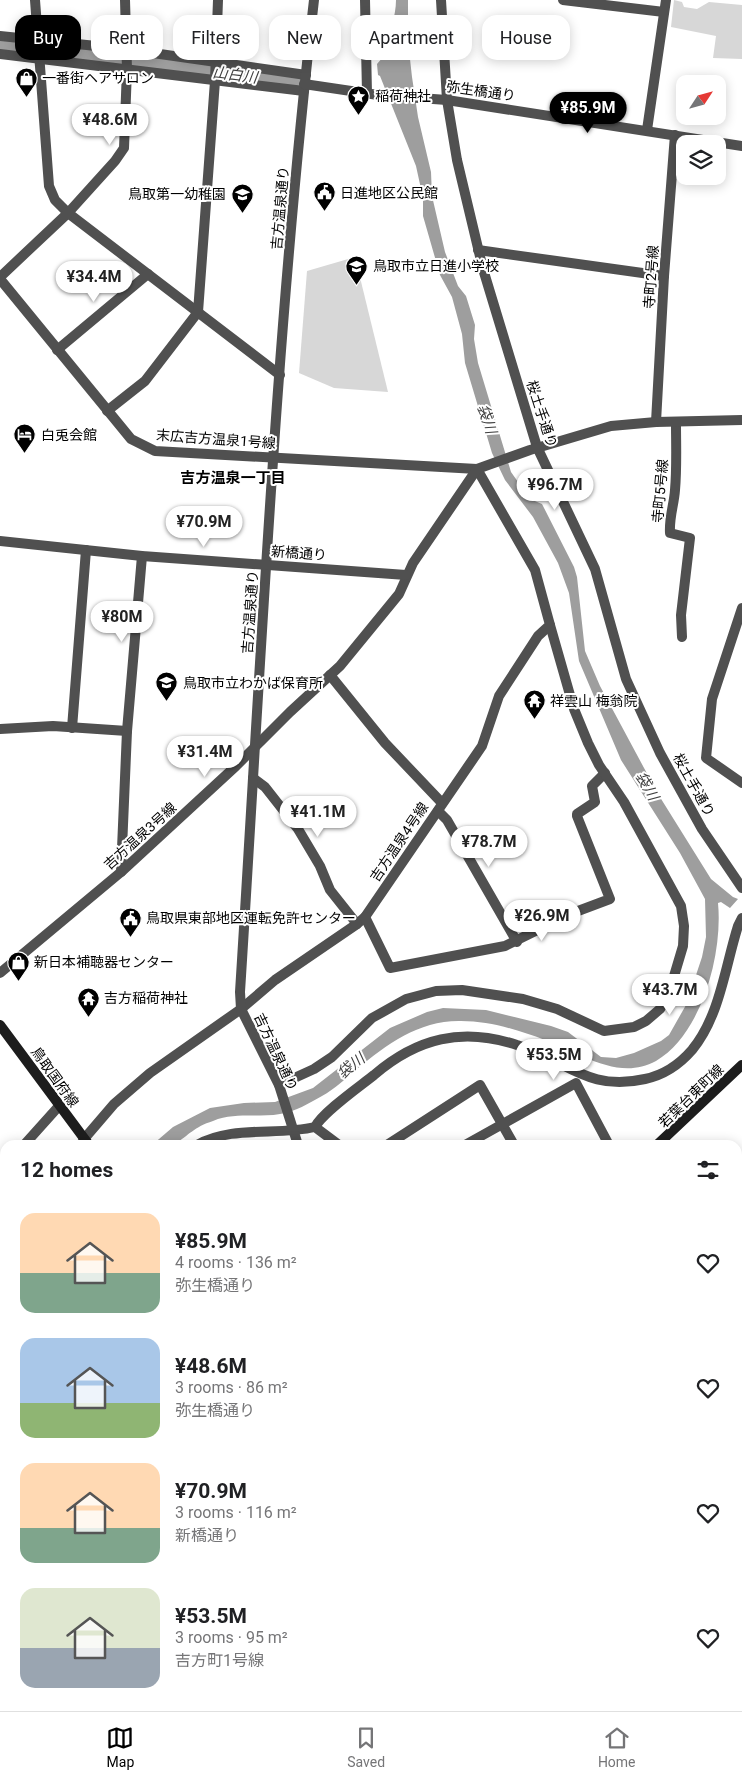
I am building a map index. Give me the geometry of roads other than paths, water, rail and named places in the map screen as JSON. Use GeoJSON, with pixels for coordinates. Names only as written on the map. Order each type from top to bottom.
{"type":"FeatureCollection","features":[{"type":"Feature","properties":{"kind":"main road","name":"鳥取国府線"},"geometry":{"type":"LineString","coordinates":[[0,1027],[82,1140]]}},
{"type":"Feature","properties":{"kind":"main road","name":"若葉台東町線"},"geometry":{"type":"LineString","coordinates":[[662,1140],[742,1065]]}},
{"type":"Feature","properties":{"kind":"street"},"geometry":{"type":"LineString","coordinates":[[35,0],[36,15]]}},
{"type":"Feature","properties":{"kind":"street"},"geometry":{"type":"LineString","coordinates":[[125,0],[125,15]]}},
{"type":"Feature","properties":{"kind":"street"},"geometry":{"type":"LineString","coordinates":[[107,411],[144,381],[198,312],[215,81],[218,0]]}},
{"type":"Feature","properties":{"kind":"street","name":"吉方温泉通り"},"geometry":{"type":"LineString","coordinates":[[296,1140],[280,1087],[241,1009],[266,565],[280,374],[314,0]]}},
{"type":"Feature","properties":{"kind":"street"},"geometry":{"type":"LineString","coordinates":[[365,0],[367,93]]}},
{"type":"Feature","properties":{"kind":"street","name":"桜土手通り"},"geometry":{"type":"LineString","coordinates":[[441,0],[442,99],[478,250],[533,448],[595,569],[626,679],[660,753],[702,829],[742,888]]}},
{"type":"Feature","properties":{"kind":"street"},"geometry":{"type":"LineString","coordinates":[[563,0],[664,12]]}},
{"type":"Feature","properties":{"kind":"street"},"geometry":{"type":"LineString","coordinates":[[647,130],[666,0]]}},
{"type":"Feature","properties":{"kind":"street","name":"弥生橋通り"},"geometry":{"type":"LineString","coordinates":[[0,36],[15,38]]}},
{"type":"Feature","properties":{"kind":"street","name":"弥生橋通り"},"geometry":{"type":"LineString","coordinates":[[0,54],[15,56]]}},
{"type":"Feature","properties":{"kind":"street","name":"弥生橋通り"},"geometry":{"type":"LineString","coordinates":[[163,55],[215,63],[305,83],[378,95],[442,99],[742,146]]}},
{"type":"Feature","properties":{"kind":"street"},"geometry":{"type":"LineString","coordinates":[[39,60],[49,186],[56,200],[68,213],[280,374]]}},
{"type":"Feature","properties":{"kind":"street","name":"弥生橋通り"},"geometry":{"type":"LineString","coordinates":[[55,60],[215,81],[305,83]]}},
{"type":"Feature","properties":{"kind":"street"},"geometry":{"type":"LineString","coordinates":[[0,278],[68,213],[115,161],[124,148],[127,60]]}},
{"type":"Feature","properties":{"kind":"street","name":"寺町2号線"},"geometry":{"type":"LineString","coordinates":[[656,422],[664,276],[675,135]]}},
{"type":"Feature","properties":{"kind":"street"},"geometry":{"type":"LineString","coordinates":[[478,250],[664,276]]}},
{"type":"Feature","properties":{"kind":"street"},"geometry":{"type":"LineString","coordinates":[[57,350],[148,274]]}},
{"type":"Feature","properties":{"kind":"street","name":"末広吉方温泉1号線"},"geometry":{"type":"LineString","coordinates":[[0,278],[131,439],[154,451],[480,468]]}},
{"type":"Feature","properties":{"kind":"street"},"geometry":{"type":"LineString","coordinates":[[406,575],[480,468],[533,448],[611,426],[656,422],[742,420]]}},
{"type":"Feature","properties":{"kind":"street","name":"寺町5号線"},"geometry":{"type":"LineString","coordinates":[[676,423],[677,468],[675,493],[669,519],[670,533],[690,538],[681,616],[682,637]]}},
{"type":"Feature","properties":{"kind":"street"},"geometry":{"type":"LineString","coordinates":[[280,1087],[332,1057],[372,1018],[406,999],[436,991],[462,990],[523,999],[558,1009],[604,1031],[634,1026],[646,1021],[660,1009],[669,993],[683,946],[684,926],[680,906],[624,802],[605,774],[588,743],[574,708],[535,570],[480,468]]}},
{"type":"Feature","properties":{"kind":"street","name":"新橋通り"},"geometry":{"type":"LineString","coordinates":[[0,541],[142,556],[406,575]]}},
{"type":"Feature","properties":{"kind":"street"},"geometry":{"type":"LineString","coordinates":[[72,728],[86,550]]}},
{"type":"Feature","properties":{"kind":"street"},"geometry":{"type":"LineString","coordinates":[[121,872],[127,731],[142,556]]}},
{"type":"Feature","properties":{"kind":"street","name":"吉方温泉3号線"},"geometry":{"type":"LineString","coordinates":[[0,973],[121,872],[236,766],[330,675],[399,594],[406,575]]}},
{"type":"Feature","properties":{"kind":"street"},"geometry":{"type":"LineString","coordinates":[[742,608],[712,698],[706,758],[742,783]]}},
{"type":"Feature","properties":{"kind":"street","name":"吉方温泉4号線"},"geometry":{"type":"LineString","coordinates":[[86,1140],[114,1104],[150,1073],[241,1009],[275,980],[358,924],[365,917],[482,746],[499,696],[538,636],[550,626]]}},
{"type":"Feature","properties":{"kind":"street"},"geometry":{"type":"LineString","coordinates":[[330,675],[440,807],[517,942]]}},
{"type":"Feature","properties":{"kind":"street"},"geometry":{"type":"LineString","coordinates":[[0,729],[53,726],[127,731]]}},
{"type":"Feature","properties":{"kind":"street"},"geometry":{"type":"LineString","coordinates":[[365,917],[390,968],[517,942],[570,914],[610,899],[577,816],[577,814],[595,802],[592,786],[605,774]]}},
{"type":"Feature","properties":{"kind":"street"},"geometry":{"type":"LineString","coordinates":[[254,778],[265,787],[298,829],[320,866],[330,890],[358,924]]}},
{"type":"Feature","properties":{"kind":"street"},"geometry":{"type":"LineString","coordinates":[[206,1140],[245,1133],[315,1127],[329,1112],[399,1055],[428,1042],[446,1038],[480,1038],[518,1044],[584,1076],[618,1084],[660,1076],[676,1065],[693,1049],[710,1017],[742,918]]}},
{"type":"Feature","properties":{"kind":"street"},"geometry":{"type":"LineString","coordinates":[[474,1140],[576,1083],[584,1076]]}},
{"type":"Feature","properties":{"kind":"street"},"geometry":{"type":"LineString","coordinates":[[576,1083],[606,1140]]}},
{"type":"Feature","properties":{"kind":"street"},"geometry":{"type":"LineString","coordinates":[[395,1140],[480,1085],[511,1140]]}},
{"type":"Feature","properties":{"kind":"street"},"geometry":{"type":"LineString","coordinates":[[28,1140],[59,1106]]}},
{"type":"Feature","properties":{"kind":"street"},"geometry":{"type":"LineString","coordinates":[[315,1127],[332,1140]]}},
{"type":"Feature","properties":{"kind":"street"},"geometry":{"type":"LineString","coordinates":[[245,1133],[246,1140]]}},
{"type":"Feature","properties":{"kind":"water"},"geometry":{"type":"Polygon","coordinates":[[[396,0],[408,0],[408,15],[395,15],[396,0]]]}},
{"type":"Feature","properties":{"kind":"water","name":"袋川"},"geometry":{"type":"Polygon","coordinates":[[[380,60],[410,60],[418,117],[431,172],[432,196],[445,252],[458,286],[466,296],[475,325],[474,339],[478,363],[511,472],[530,499],[542,504],[574,567],[577,577],[585,651],[600,686],[658,794],[711,879],[738,899],[730,908],[721,902],[718,903],[719,923],[713,968],[706,991],[686,1032],[672,1049],[656,1061],[642,1067],[613,1067],[599,1063],[545,1040],[504,1027],[472,1021],[446,1022],[418,1029],[405,1035],[380,1051],[331,1090],[296,1109],[286,1113],[271,1115],[221,1118],[206,1123],[180,1140],[158,1140],[173,1127],[210,1108],[244,1103],[275,1102],[313,1088],[390,1028],[427,1012],[443,1008],[486,1010],[551,1026],[568,1032],[601,1057],[616,1058],[634,1053],[661,1041],[669,1035],[686,1005],[702,957],[706,937],[705,899],[680,853],[621,760],[579,661],[569,593],[558,563],[533,517],[505,480],[492,453],[465,363],[462,334],[452,297],[440,275],[423,216],[423,198],[416,166],[378,75],[377,64],[380,60]]]}},
{"type":"Feature","properties":{"kind":"waterway","name":"山白川"},"geometry":{"type":"LineString","coordinates":[[0,44],[291,82]]}},
{"type":"Feature","properties":{"kind":"place","name":"一番街ヘアサロン"},"geometry":{"type":"Point","coordinates":[26,97]}},
{"type":"Feature","properties":{"kind":"place","name":"稲荷神社"},"geometry":{"type":"Point","coordinates":[359,115]}},
{"type":"Feature","properties":{"kind":"place","name":"日進地区公民館"},"geometry":{"type":"Point","coordinates":[324,212]}},
{"type":"Feature","properties":{"kind":"place","name":"鳥取第一幼稚園"},"geometry":{"type":"Point","coordinates":[242,213]}},
{"type":"Feature","properties":{"kind":"place","name":"鳥取市立日進小学校"},"geometry":{"type":"Point","coordinates":[357,285]}},
{"type":"Feature","properties":{"kind":"place","name":"白兎会館"},"geometry":{"type":"Point","coordinates":[25,454]}},
{"type":"Feature","properties":{"kind":"place","name":"鳥取市立わかば保育所"},"geometry":{"type":"Point","coordinates":[167,702]}},
{"type":"Feature","properties":{"kind":"place","name":"祥雲山 梅翁院"},"geometry":{"type":"Point","coordinates":[534,720]}},
{"type":"Feature","properties":{"kind":"place","name":"鳥取県東部地区運転免許センター"},"geometry":{"type":"Point","coordinates":[130,937]}},
{"type":"Feature","properties":{"kind":"place","name":"新日本補聴器センター"},"geometry":{"type":"Point","coordinates":[18,981]}},
{"type":"Feature","properties":{"kind":"place","name":"吉方稲荷神社"},"geometry":{"type":"Point","coordinates":[88,1017]}},
{"type":"Feature","properties":{"kind":"district","name":"吉方温泉一丁目"},"geometry":{"type":"Point","coordinates":[233,478]}}]}
